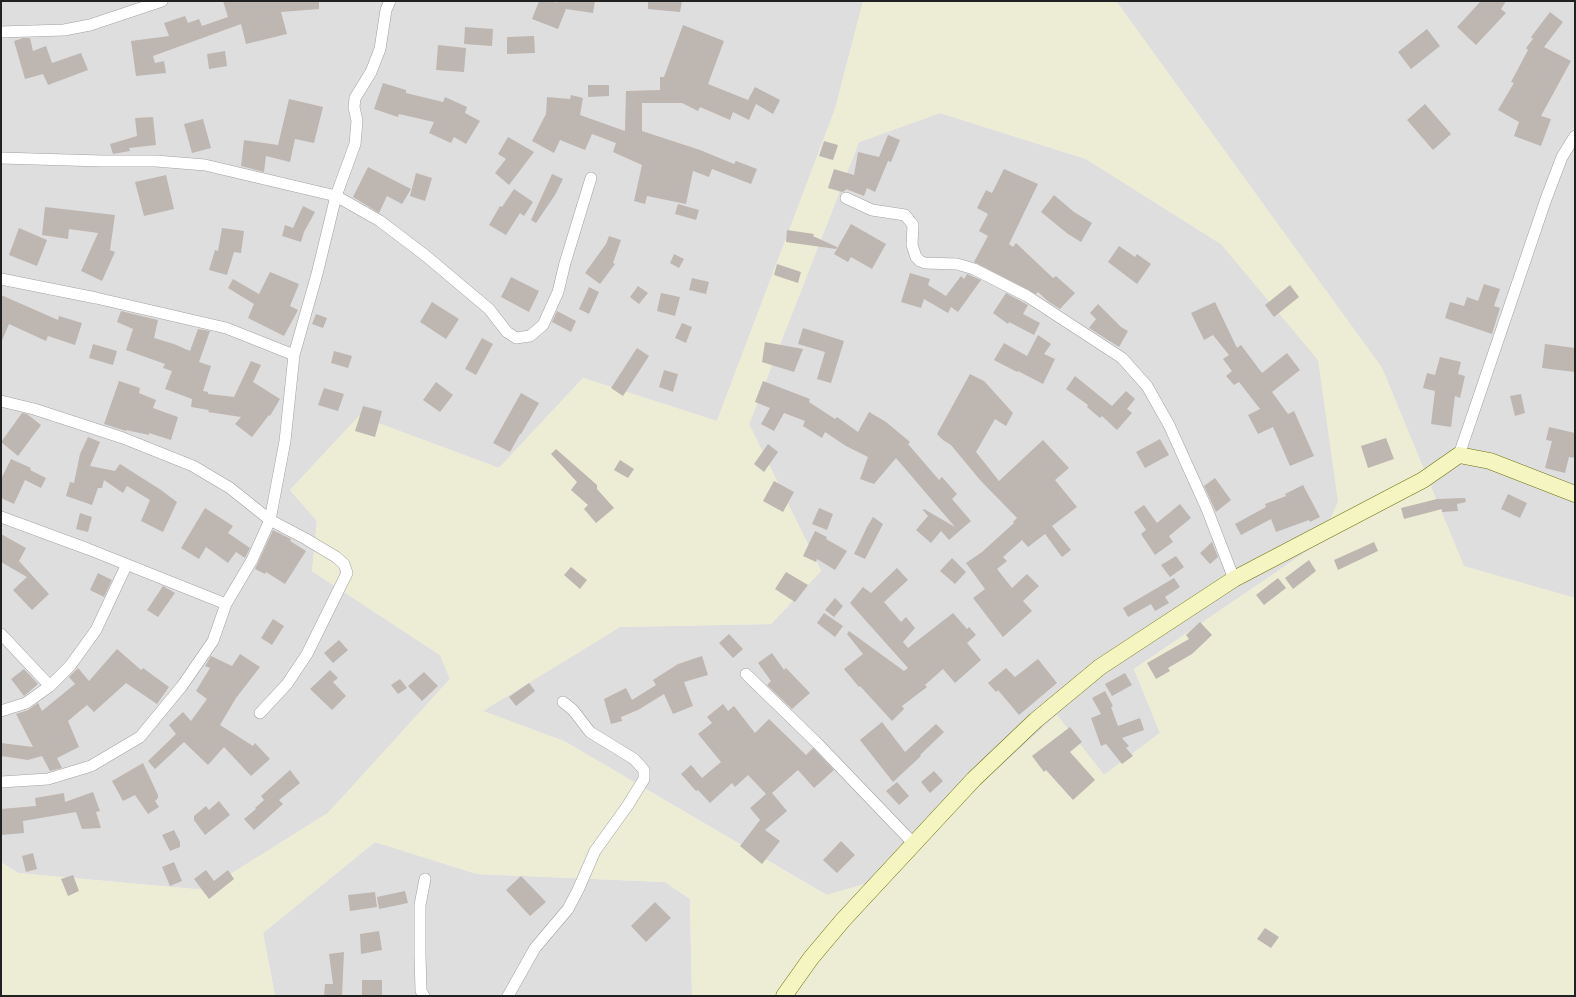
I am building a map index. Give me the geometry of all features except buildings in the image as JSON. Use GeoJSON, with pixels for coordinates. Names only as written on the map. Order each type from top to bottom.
{"type":"FeatureCollection","features":[{"type":"Feature","properties":{"kind":"street"},"geometry":{"type":"LineString","coordinates":[[1,32],[64,30],[90,25],[162,1]]}},
{"type":"Feature","properties":{"kind":"street"},"geometry":{"type":"LineString","coordinates":[[1,782],[48,779],[91,766],[140,736],[182,686],[213,641],[226,604],[252,560],[270,520],[285,441],[294,355],[317,274],[336,196],[355,144],[357,120],[354,107],[355,98],[371,72],[380,49],[386,10],[390,1]]}},
{"type":"Feature","properties":{"kind":"street"},"geometry":{"type":"LineString","coordinates":[[784,996],[811,958],[843,920],[974,779],[1036,720],[1100,667],[1234,579],[1423,480],[1459,455],[1546,199],[1562,156],[1575,136]]}},
{"type":"Feature","properties":{"kind":"street"},"geometry":{"type":"LineString","coordinates":[[1,158],[156,161],[205,165],[336,196],[380,221],[426,256],[489,308],[507,332],[516,338],[530,336],[543,325],[558,292],[565,263],[592,178]]}},
{"type":"Feature","properties":{"kind":"street"},"geometry":{"type":"LineString","coordinates":[[846,198],[872,210],[905,215],[913,224],[912,245],[916,257],[920,261],[957,264],[974,269],[1027,296],[1122,358],[1147,386],[1170,425],[1207,509],[1234,579]]}},
{"type":"Feature","properties":{"kind":"street"},"geometry":{"type":"LineString","coordinates":[[1,279],[96,298],[226,328],[294,355]]}},
{"type":"Feature","properties":{"kind":"street"},"geometry":{"type":"LineString","coordinates":[[1,401],[34,409],[123,438],[193,466],[230,488],[270,520],[336,557],[344,564],[347,572],[307,654],[287,684],[260,713]]}},
{"type":"Feature","properties":{"kind":"street"},"geometry":{"type":"LineString","coordinates":[[1459,455],[1490,461],[1575,494]]}},
{"type":"Feature","properties":{"kind":"street"},"geometry":{"type":"LineString","coordinates":[[1,518],[88,549],[126,566],[226,604]]}},
{"type":"Feature","properties":{"kind":"street"},"geometry":{"type":"LineString","coordinates":[[1,711],[26,703],[50,686],[70,666],[96,630],[126,566]]}},
{"type":"Feature","properties":{"kind":"street"},"geometry":{"type":"LineString","coordinates":[[1,634],[50,686]]}},
{"type":"Feature","properties":{"kind":"street"},"geometry":{"type":"LineString","coordinates":[[746,674],[818,744],[914,844]]}},
{"type":"Feature","properties":{"kind":"street"},"geometry":{"type":"LineString","coordinates":[[508,996],[535,948],[568,909],[595,851],[628,805],[644,779],[644,770],[634,759],[590,732],[574,710],[563,702]]}},
{"type":"Feature","properties":{"kind":"street"},"geometry":{"type":"LineString","coordinates":[[424,996],[421,991],[420,905],[425,880]]}},
{"type":"Feature","properties":{"kind":"shaded area"},"geometry":{"type":"Polygon","coordinates":[[[1,1],[863,1],[835,109],[717,421],[583,378],[499,468],[359,416],[290,490],[317,521],[312,571],[440,655],[450,679],[328,813],[205,890],[18,873],[1,862],[1,1]]]}},
{"type":"Feature","properties":{"kind":"shaded area"},"geometry":{"type":"Polygon","coordinates":[[[1116,1],[1575,1],[1575,598],[1464,567],[1382,368],[1116,1]]]}},
{"type":"Feature","properties":{"kind":"shaded area"},"geometry":{"type":"Polygon","coordinates":[[[940,113],[1086,159],[1221,244],[1319,360],[1339,502],[1319,543],[1134,669],[1160,733],[1104,775],[1057,715],[872,882],[827,895],[564,741],[482,711],[620,627],[771,624],[821,571],[749,424],[859,142],[940,113]]]}},
{"type":"Feature","properties":{"kind":"shaded area"},"geometry":{"type":"Polygon","coordinates":[[[375,842],[477,874],[665,882],[690,899],[692,996],[275,996],[263,933],[375,842]]]}},
{"type":"Feature","properties":{"kind":"green space"},"geometry":{"type":"Polygon","coordinates":[[[863,1],[1116,1],[1382,368],[1464,566],[1575,598],[1575,996],[692,996],[690,899],[665,882],[477,874],[375,842],[263,933],[275,996],[1,996],[1,862],[18,873],[205,890],[328,813],[450,679],[440,655],[312,571],[317,521],[290,490],[359,416],[499,468],[583,378],[717,421],[835,109],[863,1]],[[940,113],[859,142],[749,424],[821,571],[771,624],[620,627],[483,711],[564,741],[826,895],[872,882],[1057,715],[1104,775],[1160,733],[1134,669],[1319,543],[1338,502],[1318,360],[1221,244],[1086,159],[940,113]]]}}]}
